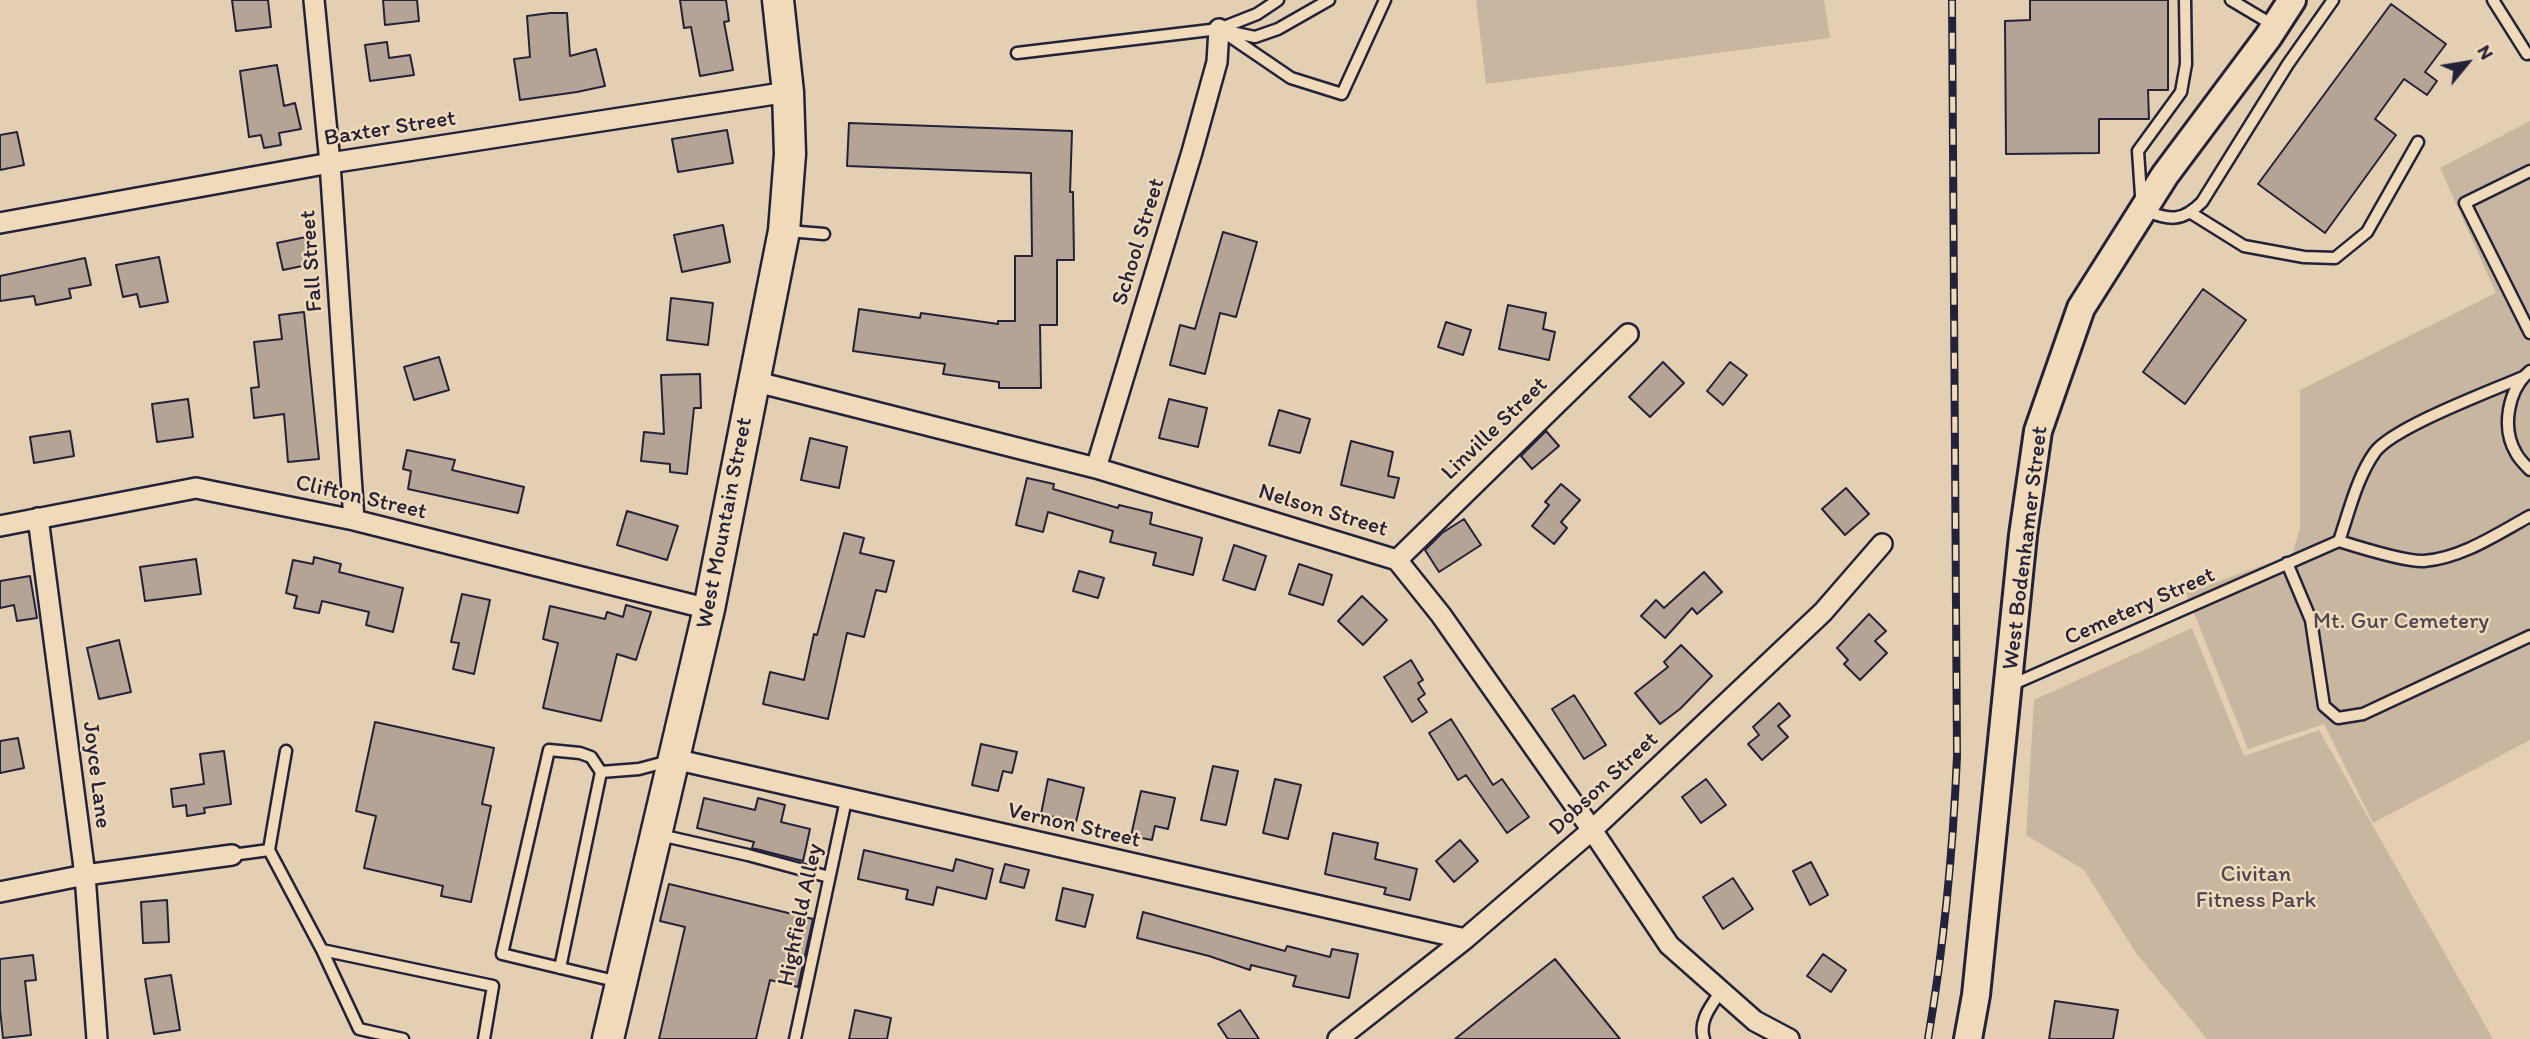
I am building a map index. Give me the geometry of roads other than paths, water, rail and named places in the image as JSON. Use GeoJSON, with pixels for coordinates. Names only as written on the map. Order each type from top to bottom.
{"type":"FeatureCollection","features":[{"type":"Feature","properties":{"kind":"main road","name":"West Mountain Street"},"geometry":{"type":"LineString","coordinates":[[608,1039],[709,608],[784,231],[789,154],[788,92],[778,0]]}},
{"type":"Feature","properties":{"kind":"main road","name":"West Bodenhamer Street"},"geometry":{"type":"LineString","coordinates":[[1968,1039],[1976,995],[2023,535],[2038,430],[2081,308],[2165,175],[2292,0]]}},
{"type":"Feature","properties":{"kind":"street","name":"Fall Street"},"geometry":{"type":"LineString","coordinates":[[314,0],[330,163],[354,520]]}},
{"type":"Feature","properties":{"kind":"street","name":"School Street"},"geometry":{"type":"LineString","coordinates":[[1096,468],[1192,152],[1217,62],[1219,29]]}},
{"type":"Feature","properties":{"kind":"street","name":"Baxter Street"},"geometry":{"type":"LineString","coordinates":[[0,223],[330,163],[788,92]]}},
{"type":"Feature","properties":{"kind":"street","name":"Linville Street"},"geometry":{"type":"LineString","coordinates":[[1397,560],[1628,334]]}},
{"type":"Feature","properties":{"kind":"street","name":"Nelson Street"},"geometry":{"type":"LineString","coordinates":[[753,381],[1096,468],[1397,560],[1441,615],[1669,945],[1755,1021],[1789,1039]]}},
{"type":"Feature","properties":{"kind":"street","name":"Clifton Street"},"geometry":{"type":"LineString","coordinates":[[0,526],[196,488],[354,520],[709,608]]}},
{"type":"Feature","properties":{"kind":"street","name":"Joyce Lane"},"geometry":{"type":"LineString","coordinates":[[38,518],[85,875],[97,1039]]}},
{"type":"Feature","properties":{"kind":"street","name":"Dobson Street"},"geometry":{"type":"LineString","coordinates":[[1338,1039],[1465,939],[1592,830],[1823,612],[1882,544]]}},
{"type":"Feature","properties":{"kind":"street","name":"Vernon Street"},"geometry":{"type":"LineString","coordinates":[[674,759],[1465,939]]}},
{"type":"Feature","properties":{"kind":"street"},"geometry":{"type":"LineString","coordinates":[[0,892],[85,875],[232,855]]}},
{"type":"Feature","properties":{"kind":"lane"},"geometry":{"type":"LineString","coordinates":[[1017,52],[1219,29],[1257,14],[1278,0]]}},
{"type":"Feature","properties":{"kind":"lane"},"geometry":{"type":"LineString","coordinates":[[1219,29],[1255,37],[1278,29],[1329,0]]}},
{"type":"Feature","properties":{"kind":"lane"},"geometry":{"type":"LineString","coordinates":[[1219,29],[1291,78],[1342,94],[1385,0]]}},
{"type":"Feature","properties":{"kind":"lane"},"geometry":{"type":"LineString","coordinates":[[2185,0],[2186,64],[2181,92],[2138,150],[2142,210],[2171,219],[2191,213],[2202,202],[2288,64],[2333,0]]}},
{"type":"Feature","properties":{"kind":"lane"},"geometry":{"type":"LineString","coordinates":[[2231,0],[2275,26]]}},
{"type":"Feature","properties":{"kind":"lane"},"geometry":{"type":"LineString","coordinates":[[2493,0],[2527,54]]}},
{"type":"Feature","properties":{"kind":"lane"},"geometry":{"type":"LineString","coordinates":[[2191,213],[2244,246],[2304,257],[2335,258],[2367,232],[2417,142]]}},
{"type":"Feature","properties":{"kind":"lane"},"geometry":{"type":"LineString","coordinates":[[2530,171],[2465,204],[2530,333]]}},
{"type":"Feature","properties":{"kind":"lane"},"geometry":{"type":"LineString","coordinates":[[784,231],[824,234]]}},
{"type":"Feature","properties":{"kind":"lane"},"geometry":{"type":"LineString","coordinates":[[2527,374],[2510,400],[2507,426],[2515,452],[2530,470]]}},
{"type":"Feature","properties":{"kind":"lane"},"geometry":{"type":"LineString","coordinates":[[2527,374],[2396,434],[2377,449],[2364,469],[2339,541],[2421,561],[2446,557],[2483,542],[2530,516]]}},
{"type":"Feature","properties":{"kind":"lane","name":"Cemetery Street"},"geometry":{"type":"LineString","coordinates":[[2009,687],[2339,541]]}},
{"type":"Feature","properties":{"kind":"lane"},"geometry":{"type":"LineString","coordinates":[[2287,563],[2311,621],[2324,705],[2338,718],[2363,714],[2530,636]]}},
{"type":"Feature","properties":{"kind":"lane"},"geometry":{"type":"LineString","coordinates":[[560,968],[601,772],[591,757],[580,753],[549,750],[502,954],[560,968],[621,982]]}},
{"type":"Feature","properties":{"kind":"lane"},"geometry":{"type":"LineString","coordinates":[[286,751],[269,850],[322,950],[359,1028],[403,1039]]}},
{"type":"Feature","properties":{"kind":"lane"},"geometry":{"type":"LineString","coordinates":[[601,772],[639,769],[674,759]]}},
{"type":"Feature","properties":{"kind":"lane","name":"Highfield Alley"},"geometry":{"type":"LineString","coordinates":[[795,1039],[846,800]]}},
{"type":"Feature","properties":{"kind":"lane"},"geometry":{"type":"LineString","coordinates":[[656,834],[829,877]]}},
{"type":"Feature","properties":{"kind":"lane"},"geometry":{"type":"LineString","coordinates":[[232,855],[269,850]]}},
{"type":"Feature","properties":{"kind":"lane"},"geometry":{"type":"LineString","coordinates":[[322,950],[493,986],[484,1039]]}},
{"type":"Feature","properties":{"kind":"lane"},"geometry":{"type":"LineString","coordinates":[[1704,1039],[1702,1032],[1705,1015],[1721,991]]}},
{"type":"Feature","properties":{"kind":"railway"},"geometry":{"type":"LineString","coordinates":[[1928,1039],[1947,898],[1957,756],[1952,0]]}},
{"type":"Feature","properties":{"kind":"park label","name":"Mt. Gur Cemetery"},"geometry":{"type":"Point","coordinates":[2401,622]}},
{"type":"Feature","properties":{"kind":"park label","name":"Civitan Fitness Park"},"geometry":{"type":"Point","coordinates":[2256,888]}}]}
